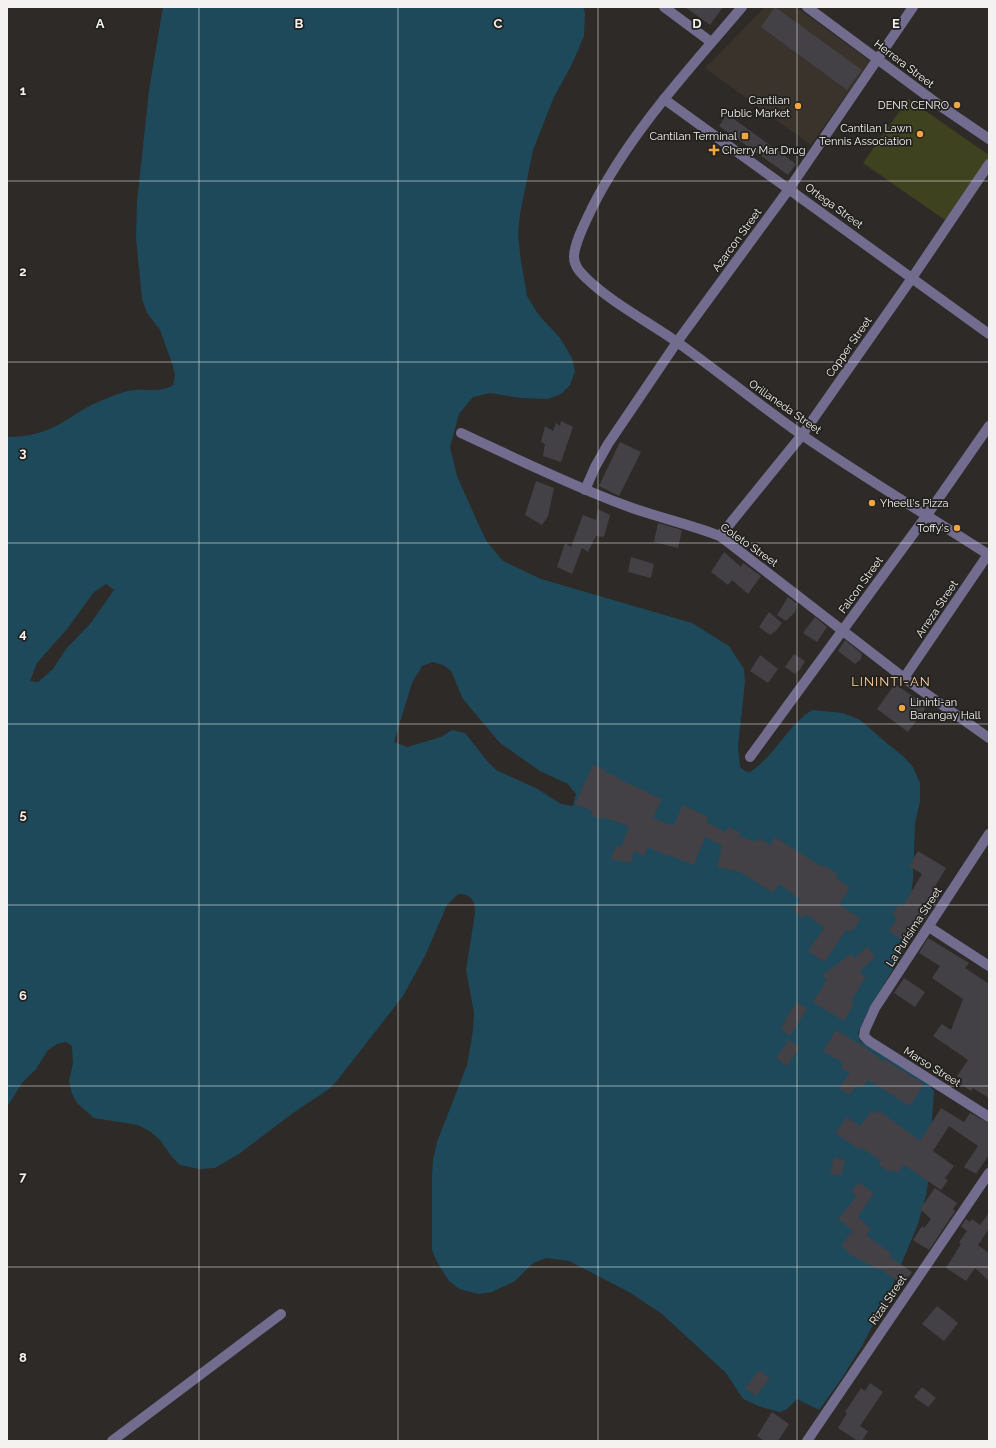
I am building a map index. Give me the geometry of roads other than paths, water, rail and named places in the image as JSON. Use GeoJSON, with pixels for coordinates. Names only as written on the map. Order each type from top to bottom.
{"type":"FeatureCollection","features":[{"type":"Feature","properties":{"kind":"street"},"geometry":{"type":"LineString","coordinates":[[664,7],[711,42]]}},
{"type":"Feature","properties":{"kind":"street"},"geometry":{"type":"LineString","coordinates":[[664,99],[742,7]]}},
{"type":"Feature","properties":{"kind":"street","name":"Herrera Street"},"geometry":{"type":"LineString","coordinates":[[807,7],[942,107],[989,139]]}},
{"type":"Feature","properties":{"kind":"street","name":"Azarcon Street"},"geometry":{"type":"LineString","coordinates":[[584,490],[595,466],[608,444],[677,342],[789,189],[913,7]]}},
{"type":"Feature","properties":{"kind":"street","name":"Ortega Street"},"geometry":{"type":"LineString","coordinates":[[664,99],[989,334]]}},
{"type":"Feature","properties":{"kind":"street","name":"Orillaneda Street"},"geometry":{"type":"LineString","coordinates":[[664,99],[621,156],[602,189],[586,221],[575,251],[574,259],[576,268],[586,279],[677,342],[802,435],[878,485],[989,554]]}},
{"type":"Feature","properties":{"kind":"street","name":"Copper Street"},"geometry":{"type":"LineString","coordinates":[[720,536],[802,435],[912,278],[989,164]]}},
{"type":"Feature","properties":{"kind":"street","name":"Falcon Street"},"geometry":{"type":"LineString","coordinates":[[750,757],[927,515],[989,426]]}},
{"type":"Feature","properties":{"kind":"street","name":"Coleto Street"},"geometry":{"type":"LineString","coordinates":[[462,433],[584,490],[644,512],[695,526],[720,536],[904,678],[989,738]]}},
{"type":"Feature","properties":{"kind":"street","name":"Arreza Street"},"geometry":{"type":"LineString","coordinates":[[904,678],[989,554]]}},
{"type":"Feature","properties":{"kind":"street","name":"La Purisima Street"},"geometry":{"type":"LineString","coordinates":[[864,1036],[875,1008],[989,834]]}},
{"type":"Feature","properties":{"kind":"street"},"geometry":{"type":"LineString","coordinates":[[929,927],[989,966]]}},
{"type":"Feature","properties":{"kind":"street","name":"Marso Street"},"geometry":{"type":"LineString","coordinates":[[864,1036],[869,1041],[989,1117]]}},
{"type":"Feature","properties":{"kind":"street","name":"Rizal Street"},"geometry":{"type":"LineString","coordinates":[[807,1441],[989,1173]]}},
{"type":"Feature","properties":{"kind":"street"},"geometry":{"type":"LineString","coordinates":[[112,1441],[281,1314]]}},
{"type":"Feature","properties":{"kind":"water"},"geometry":{"type":"Polygon","coordinates":[[[163,7],[583,7],[585,13],[584,36],[572,64],[554,97],[533,150],[520,214],[518,235],[527,296],[538,314],[560,338],[572,358],[575,371],[570,385],[561,394],[548,399],[521,398],[490,393],[473,397],[459,414],[450,447],[457,476],[477,521],[487,542],[503,561],[541,579],[692,623],[729,646],[744,669],[745,682],[738,746],[740,767],[745,771],[750,772],[767,758],[795,724],[812,710],[843,713],[860,720],[903,756],[913,767],[920,783],[920,802],[915,824],[913,880],[902,954],[867,1013],[858,1033],[860,1041],[921,1076],[934,1091],[930,1171],[926,1195],[918,1224],[891,1289],[862,1346],[842,1378],[819,1410],[797,1399],[787,1409],[780,1412],[761,1407],[743,1399],[726,1373],[662,1314],[629,1292],[569,1261],[546,1258],[533,1263],[515,1281],[492,1292],[478,1294],[459,1289],[449,1281],[437,1262],[432,1250],[432,1177],[433,1160],[437,1142],[467,1065],[473,1031],[474,1013],[466,970],[475,908],[473,901],[466,895],[458,894],[447,905],[425,956],[403,996],[336,1082],[329,1089],[293,1113],[239,1154],[215,1168],[199,1169],[180,1165],[172,1157],[160,1140],[151,1132],[138,1125],[94,1118],[77,1103],[72,1094],[69,1081],[73,1064],[72,1046],[66,1042],[57,1044],[48,1050],[36,1069],[22,1083],[7,1107],[7,437],[31,435],[43,432],[62,423],[90,406],[123,392],[134,390],[157,390],[168,388],[173,385],[175,375],[172,363],[160,330],[147,313],[142,299],[136,238],[137,202],[149,90],[163,7]],[[106,584],[94,592],[67,629],[37,663],[30,681],[38,682],[53,669],[66,649],[90,624],[114,590],[106,584]],[[433,662],[422,666],[412,683],[394,742],[407,747],[441,737],[452,730],[465,733],[496,770],[536,788],[561,804],[573,806],[576,794],[568,784],[540,771],[500,743],[463,699],[451,671],[443,665],[433,662]]]}},
{"type":"Feature","properties":{"kind":"place","name":"DENR CENRO"},"geometry":{"type":"Point","coordinates":[957,105]}},
{"type":"Feature","properties":{"kind":"place","name":"Cantilan Public Market"},"geometry":{"type":"Point","coordinates":[798,106]}},
{"type":"Feature","properties":{"kind":"place","name":"Cantilan Lawn Tennis Association"},"geometry":{"type":"Point","coordinates":[920,134]}},
{"type":"Feature","properties":{"kind":"place","name":"Cantilan Terminal"},"geometry":{"type":"Point","coordinates":[745,136]}},
{"type":"Feature","properties":{"kind":"place","name":"Cherry Mar Drug"},"geometry":{"type":"Point","coordinates":[714,150]}},
{"type":"Feature","properties":{"kind":"place","name":"Yheell's Pizza"},"geometry":{"type":"Point","coordinates":[872,503]}},
{"type":"Feature","properties":{"kind":"place","name":"Toffy's"},"geometry":{"type":"Point","coordinates":[957,528]}},
{"type":"Feature","properties":{"kind":"place","name":"Lininti-an Barangay Hall"},"geometry":{"type":"Point","coordinates":[902,708]}},
{"type":"Feature","properties":{"kind":"district","name":"LININTI-AN"},"geometry":{"type":"Point","coordinates":[891,681]}}]}
